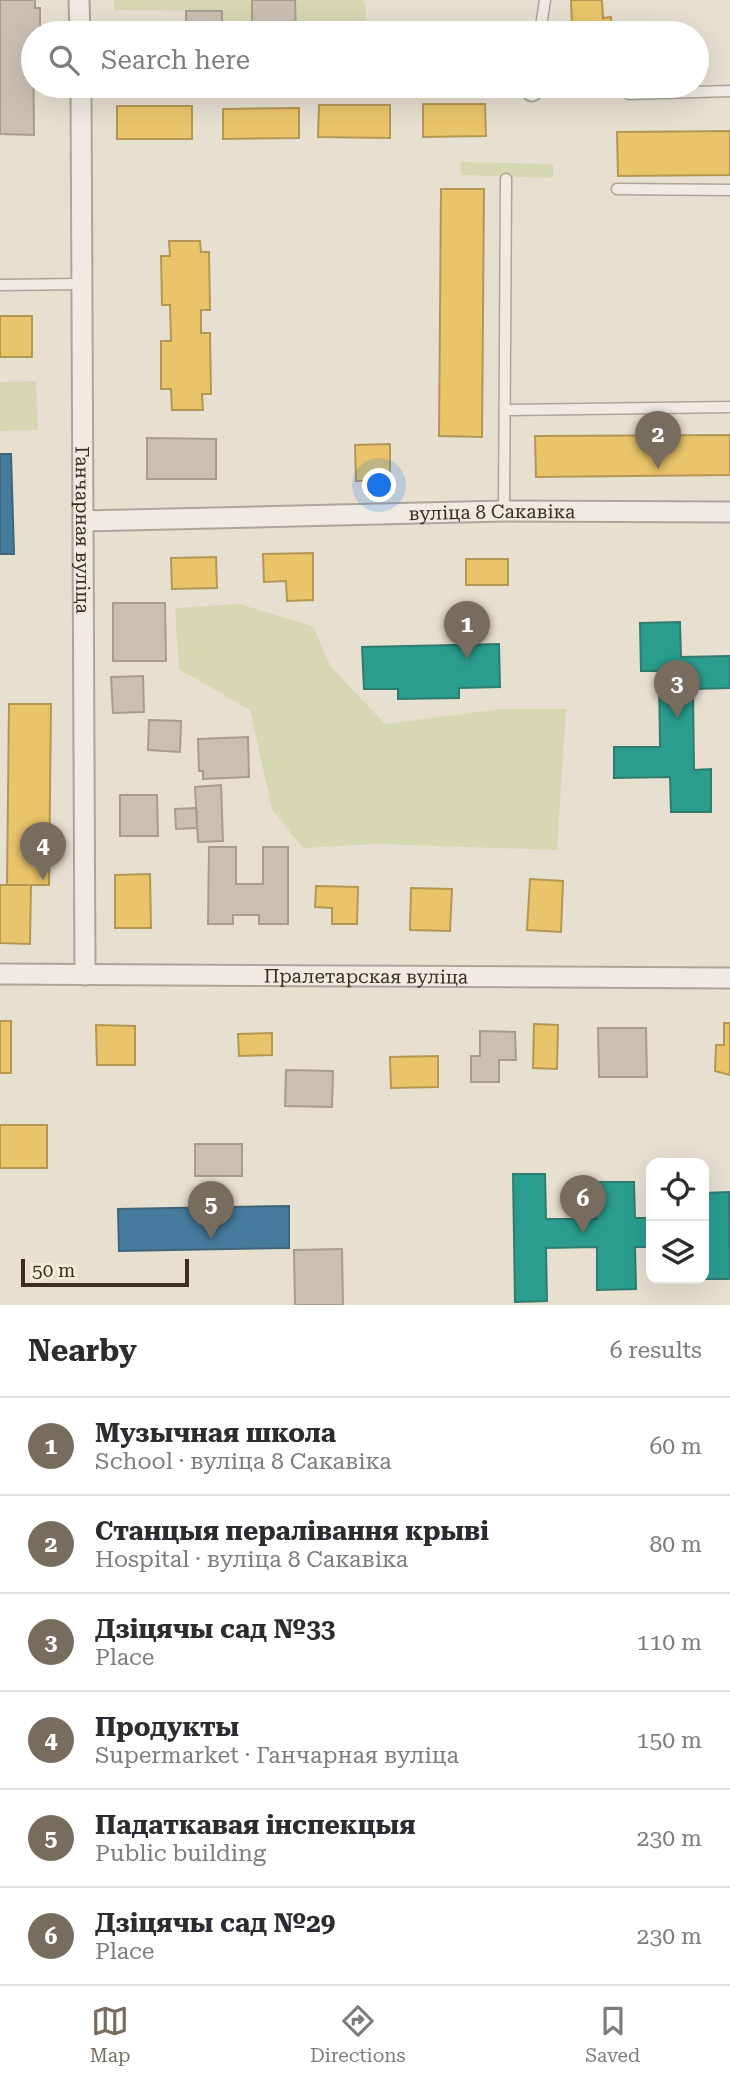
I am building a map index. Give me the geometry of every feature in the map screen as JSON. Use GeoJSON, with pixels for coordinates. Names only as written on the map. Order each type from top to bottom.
{"type":"FeatureCollection","features":[{"type":"Feature","properties":{"kind":"street"},"geometry":{"type":"LineString","coordinates":[[79,0],[80,21]]}},
{"type":"Feature","properties":{"kind":"street","name":"Ганчарная вуліца"},"geometry":{"type":"LineString","coordinates":[[81,98],[85,975]]}},
{"type":"Feature","properties":{"kind":"street","name":"вуліца 8 Сакавіка"},"geometry":{"type":"LineString","coordinates":[[84,521],[504,511],[730,512]]}},
{"type":"Feature","properties":{"kind":"street","name":"Пралетарская вуліца"},"geometry":{"type":"LineString","coordinates":[[0,974],[730,978]]}},
{"type":"Feature","properties":{"kind":"lane"},"geometry":{"type":"LineString","coordinates":[[542,21],[545,0]]}},
{"type":"Feature","properties":{"kind":"lane"},"geometry":{"type":"LineString","coordinates":[[709,92],[730,91]]}},
{"type":"Feature","properties":{"kind":"lane"},"geometry":{"type":"LineString","coordinates":[[504,511],[506,179]]}},
{"type":"Feature","properties":{"kind":"lane"},"geometry":{"type":"LineString","coordinates":[[617,188],[730,190]]}},
{"type":"Feature","properties":{"kind":"lane"},"geometry":{"type":"LineString","coordinates":[[0,285],[83,284]]}},
{"type":"Feature","properties":{"kind":"lane"},"geometry":{"type":"LineString","coordinates":[[505,410],[730,407]]}},
{"type":"Feature","properties":{"kind":"green space"},"geometry":{"type":"Polygon","coordinates":[[[114,0],[252,0],[251,21],[222,21],[222,11],[114,10],[114,0]]]}},
{"type":"Feature","properties":{"kind":"green space"},"geometry":{"type":"Polygon","coordinates":[[[295,0],[363,0],[366,7],[366,21],[296,21],[295,0]]]}},
{"type":"Feature","properties":{"kind":"green space"},"geometry":{"type":"Polygon","coordinates":[[[461,162],[553,164],[553,178],[461,175],[461,162]]]}},
{"type":"Feature","properties":{"kind":"green space"},"geometry":{"type":"Polygon","coordinates":[[[36,381],[38,430],[0,431],[0,382],[36,381]]]}},
{"type":"Feature","properties":{"kind":"green space"},"geometry":{"type":"Polygon","coordinates":[[[239,604],[313,626],[331,667],[385,724],[501,709],[566,709],[557,850],[378,844],[303,848],[272,809],[250,710],[179,669],[175,608],[239,604]]]}},
{"type":"Feature","properties":{"kind":"building: Homes"},"geometry":{"type":"Polygon","coordinates":[[[571,0],[602,0],[603,18],[611,17],[611,21],[572,21],[571,0]]]}},
{"type":"Feature","properties":{"kind":"building: Homes"},"geometry":{"type":"Polygon","coordinates":[[[423,104],[485,104],[486,136],[423,137],[423,104]]]}},
{"type":"Feature","properties":{"kind":"building: Homes"},"geometry":{"type":"Polygon","coordinates":[[[319,105],[390,105],[390,138],[318,137],[319,105]]]}},
{"type":"Feature","properties":{"kind":"building: Homes"},"geometry":{"type":"Polygon","coordinates":[[[117,106],[192,106],[192,139],[117,139],[117,106]]]}},
{"type":"Feature","properties":{"kind":"building: Homes"},"geometry":{"type":"Polygon","coordinates":[[[299,108],[299,138],[223,139],[223,109],[299,108]]]}},
{"type":"Feature","properties":{"kind":"building: Homes"},"geometry":{"type":"Polygon","coordinates":[[[730,131],[730,175],[618,176],[617,132],[730,131]]]}},
{"type":"Feature","properties":{"kind":"building: Homes"},"geometry":{"type":"Polygon","coordinates":[[[441,189],[484,189],[482,437],[439,436],[441,189]]]}},
{"type":"Feature","properties":{"kind":"building: Homes"},"geometry":{"type":"Polygon","coordinates":[[[169,241],[200,241],[201,252],[209,252],[210,310],[201,310],[201,333],[210,333],[211,394],[202,394],[203,410],[172,410],[171,389],[161,389],[161,341],[171,341],[170,305],[162,305],[161,256],[170,256],[169,241]]]}},
{"type":"Feature","properties":{"kind":"building: Homes"},"geometry":{"type":"Polygon","coordinates":[[[0,316],[32,316],[32,357],[0,357],[0,316]]]}},
{"type":"Feature","properties":{"kind":"building: Homes"},"geometry":{"type":"Polygon","coordinates":[[[730,435],[730,475],[536,477],[535,436],[730,435]]]}},
{"type":"Feature","properties":{"kind":"building: Homes"},"geometry":{"type":"Polygon","coordinates":[[[390,444],[390,481],[356,481],[355,445],[390,444]]]}},
{"type":"Feature","properties":{"kind":"building: Homes"},"geometry":{"type":"Polygon","coordinates":[[[313,553],[313,600],[287,601],[286,581],[264,582],[263,554],[313,553]]]}},
{"type":"Feature","properties":{"kind":"building: Homes"},"geometry":{"type":"Polygon","coordinates":[[[216,557],[217,588],[172,589],[171,558],[216,557]]]}},
{"type":"Feature","properties":{"kind":"building: Homes"},"geometry":{"type":"Polygon","coordinates":[[[466,559],[508,559],[508,585],[466,585],[466,559]]]}},
{"type":"Feature","properties":{"kind":"building: Homes"},"geometry":{"type":"Polygon","coordinates":[[[9,704],[51,704],[49,885],[7,885],[9,704]]]}},
{"type":"Feature","properties":{"kind":"building: Homes"},"geometry":{"type":"Polygon","coordinates":[[[150,874],[151,928],[115,928],[115,875],[150,874]]]}},
{"type":"Feature","properties":{"kind":"building: Homes"},"geometry":{"type":"Polygon","coordinates":[[[530,879],[563,881],[561,932],[527,930],[530,879]]]}},
{"type":"Feature","properties":{"kind":"building: Homes"},"geometry":{"type":"Polygon","coordinates":[[[0,885],[31,885],[30,944],[0,943],[0,885]]]}},
{"type":"Feature","properties":{"kind":"building: Homes"},"geometry":{"type":"Polygon","coordinates":[[[316,886],[358,887],[357,924],[332,924],[332,908],[315,907],[316,886]]]}},
{"type":"Feature","properties":{"kind":"building: Homes"},"geometry":{"type":"Polygon","coordinates":[[[411,888],[452,889],[450,931],[410,930],[411,888]]]}},
{"type":"Feature","properties":{"kind":"building: Homes"},"geometry":{"type":"Polygon","coordinates":[[[0,1021],[11,1021],[11,1073],[0,1073],[0,1021]]]}},
{"type":"Feature","properties":{"kind":"building: Homes"},"geometry":{"type":"Polygon","coordinates":[[[724,1023],[730,1023],[730,1075],[715,1071],[716,1045],[724,1045],[724,1023]]]}},
{"type":"Feature","properties":{"kind":"building: Homes"},"geometry":{"type":"Polygon","coordinates":[[[534,1024],[558,1025],[557,1069],[533,1068],[534,1024]]]}},
{"type":"Feature","properties":{"kind":"building: Homes"},"geometry":{"type":"Polygon","coordinates":[[[96,1025],[135,1026],[135,1065],[97,1065],[96,1025]]]}},
{"type":"Feature","properties":{"kind":"building: Homes"},"geometry":{"type":"Polygon","coordinates":[[[272,1033],[272,1055],[239,1056],[238,1034],[272,1033]]]}},
{"type":"Feature","properties":{"kind":"building: Homes"},"geometry":{"type":"Polygon","coordinates":[[[438,1056],[438,1087],[391,1088],[390,1057],[438,1056]]]}},
{"type":"Feature","properties":{"kind":"building: Homes"},"geometry":{"type":"Polygon","coordinates":[[[0,1125],[47,1125],[47,1168],[0,1168],[0,1125]]]}},
{"type":"Feature","properties":{"kind":"building: Schools"},"geometry":{"type":"Polygon","coordinates":[[[680,622],[681,657],[730,656],[730,688],[693,689],[694,770],[711,769],[711,812],[671,812],[670,777],[614,778],[614,747],[660,747],[659,671],[641,671],[640,623],[680,622]]]}},
{"type":"Feature","properties":{"kind":"building: Schools"},"geometry":{"type":"Polygon","coordinates":[[[499,644],[500,687],[459,688],[459,698],[398,699],[398,689],[364,689],[362,647],[499,644]]]}},
{"type":"Feature","properties":{"kind":"building: Schools"},"geometry":{"type":"Polygon","coordinates":[[[513,1174],[545,1174],[546,1219],[596,1219],[596,1182],[634,1182],[635,1218],[646,1218],[646,1247],[635,1247],[636,1289],[597,1290],[597,1247],[546,1248],[547,1301],[515,1302],[513,1174]]]}},
{"type":"Feature","properties":{"kind":"building: Schools"},"geometry":{"type":"Polygon","coordinates":[[[729,1192],[730,1279],[709,1279],[709,1193],[729,1192]]]}},
{"type":"Feature","properties":{"kind":"building: Public"},"geometry":{"type":"Polygon","coordinates":[[[0,454],[11,454],[14,554],[0,554],[0,454]]]}},
{"type":"Feature","properties":{"kind":"building: Public"},"geometry":{"type":"Polygon","coordinates":[[[289,1206],[289,1248],[119,1251],[118,1209],[289,1206]]]}},
{"type":"Feature","properties":{"kind":"building: Other"},"geometry":{"type":"Polygon","coordinates":[[[0,0],[35,0],[35,8],[40,8],[40,21],[21,21],[21,98],[34,98],[34,135],[0,134],[0,0]]]}},
{"type":"Feature","properties":{"kind":"building: Other"},"geometry":{"type":"Polygon","coordinates":[[[252,0],[295,0],[296,21],[252,21],[252,0]]]}},
{"type":"Feature","properties":{"kind":"building: Other"},"geometry":{"type":"Polygon","coordinates":[[[186,11],[222,11],[222,21],[186,21],[186,11]]]}},
{"type":"Feature","properties":{"kind":"building: Other"},"geometry":{"type":"Polygon","coordinates":[[[147,438],[216,439],[216,479],[147,479],[147,438]]]}},
{"type":"Feature","properties":{"kind":"building: Other"},"geometry":{"type":"Polygon","coordinates":[[[113,603],[165,603],[166,661],[113,661],[113,603]]]}},
{"type":"Feature","properties":{"kind":"building: Other"},"geometry":{"type":"Polygon","coordinates":[[[143,676],[144,712],[113,713],[111,677],[143,676]]]}},
{"type":"Feature","properties":{"kind":"building: Other"},"geometry":{"type":"Polygon","coordinates":[[[149,720],[181,721],[180,752],[148,750],[149,720]]]}},
{"type":"Feature","properties":{"kind":"building: Other"},"geometry":{"type":"Polygon","coordinates":[[[248,737],[249,777],[203,779],[203,771],[199,771],[198,739],[248,737]]]}},
{"type":"Feature","properties":{"kind":"building: Other"},"geometry":{"type":"Polygon","coordinates":[[[221,785],[223,841],[198,842],[195,787],[221,785]]]}},
{"type":"Feature","properties":{"kind":"building: Other"},"geometry":{"type":"Polygon","coordinates":[[[120,795],[157,795],[158,836],[120,836],[120,795]]]}},
{"type":"Feature","properties":{"kind":"building: Other"},"geometry":{"type":"Polygon","coordinates":[[[196,808],[197,828],[176,829],[175,809],[196,808]]]}},
{"type":"Feature","properties":{"kind":"building: Other"},"geometry":{"type":"Polygon","coordinates":[[[209,847],[236,847],[236,884],[263,884],[263,847],[288,847],[288,924],[259,924],[259,915],[233,915],[233,924],[208,924],[209,847]]]}},
{"type":"Feature","properties":{"kind":"building: Other"},"geometry":{"type":"Polygon","coordinates":[[[598,1028],[646,1028],[647,1077],[599,1077],[598,1028]]]}},
{"type":"Feature","properties":{"kind":"building: Other"},"geometry":{"type":"Polygon","coordinates":[[[480,1031],[515,1032],[516,1060],[499,1060],[499,1082],[471,1082],[471,1056],[480,1056],[480,1031]]]}},
{"type":"Feature","properties":{"kind":"building: Other"},"geometry":{"type":"Polygon","coordinates":[[[286,1070],[333,1071],[332,1107],[285,1106],[286,1070]]]}},
{"type":"Feature","properties":{"kind":"building: Other"},"geometry":{"type":"Polygon","coordinates":[[[195,1144],[242,1144],[242,1176],[195,1176],[195,1144]]]}},
{"type":"Feature","properties":{"kind":"building: Other"},"geometry":{"type":"Polygon","coordinates":[[[342,1249],[343,1305],[295,1305],[294,1250],[342,1249]]]}},
{"type":"Feature","properties":{"kind":"place","name":"Станцыя пералівання крыві"},"geometry":{"type":"Point","coordinates":[658,469]}},
{"type":"Feature","properties":{"kind":"place","name":"Музычная школа"},"geometry":{"type":"Point","coordinates":[467,659]}},
{"type":"Feature","properties":{"kind":"place","name":"Дзіцячы сад №33"},"geometry":{"type":"Point","coordinates":[677,718]}},
{"type":"Feature","properties":{"kind":"place","name":"Продукты"},"geometry":{"type":"Point","coordinates":[43,880]}},
{"type":"Feature","properties":{"kind":"place","name":"Дзіцячы сад №29"},"geometry":{"type":"Point","coordinates":[583,1233]}},
{"type":"Feature","properties":{"kind":"place","name":"Падаткавая інспекцыя"},"geometry":{"type":"Point","coordinates":[211,1239]}}]}
